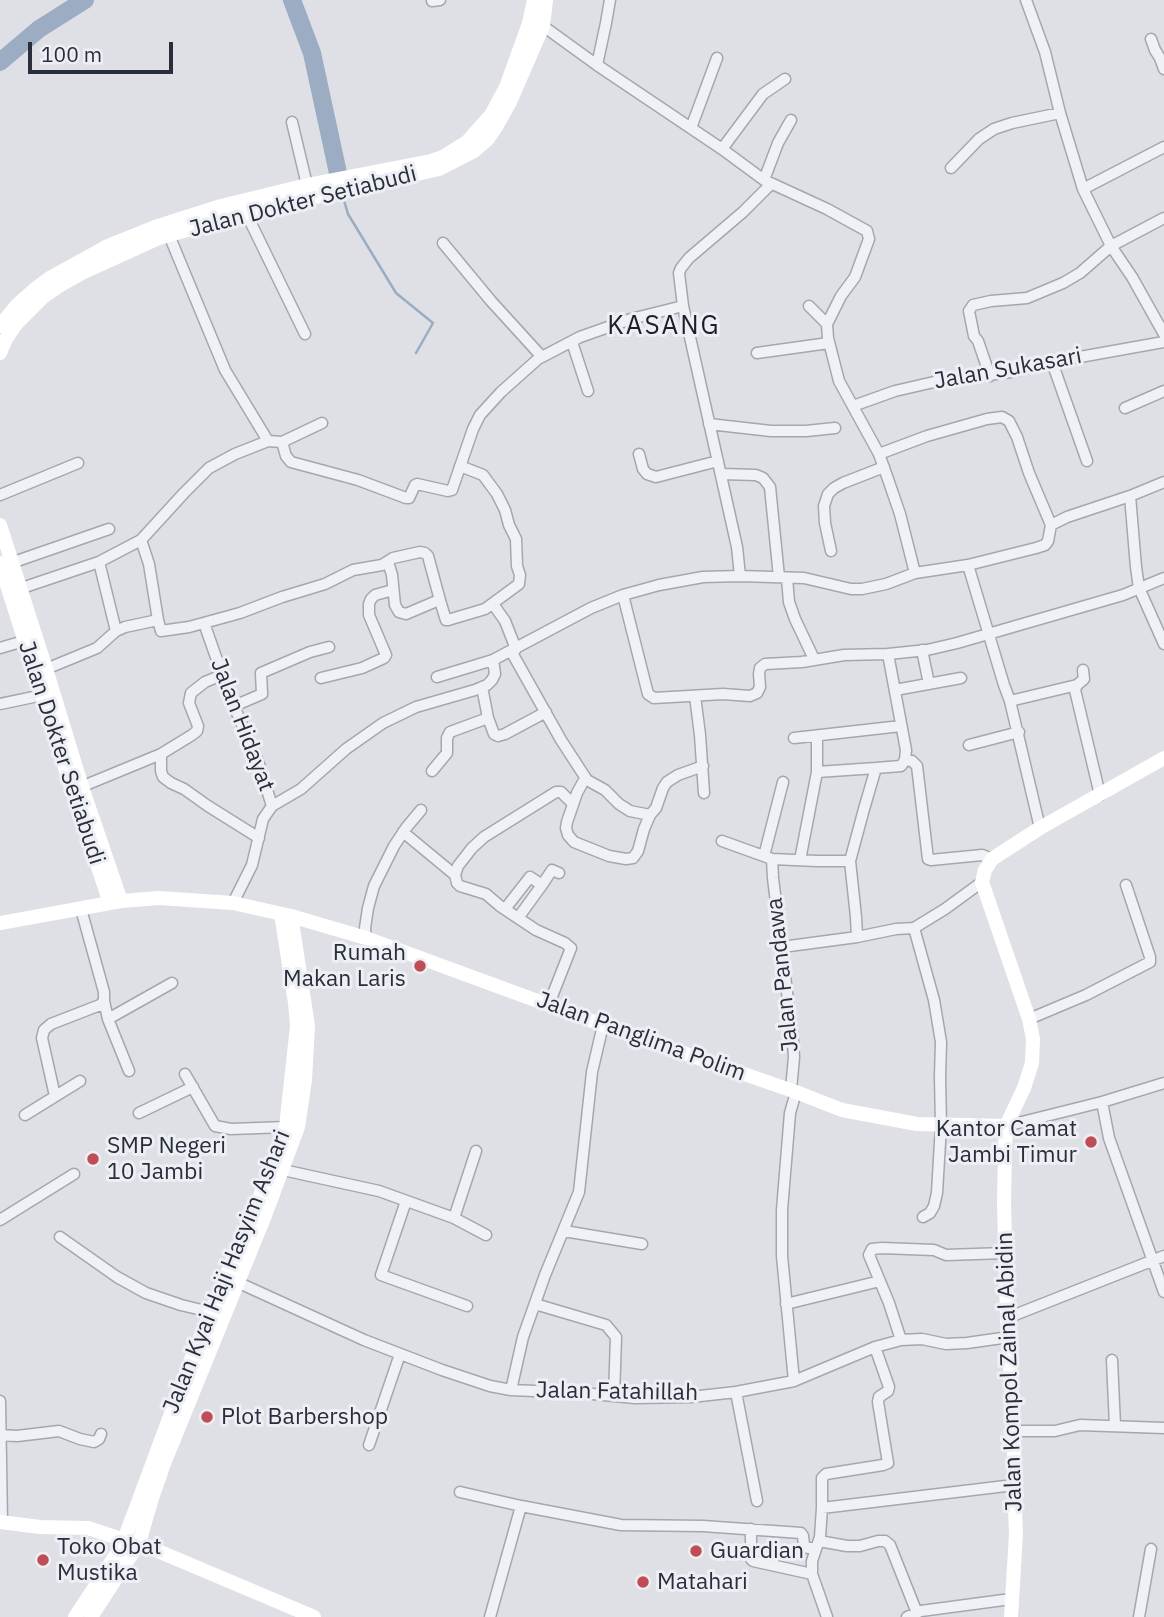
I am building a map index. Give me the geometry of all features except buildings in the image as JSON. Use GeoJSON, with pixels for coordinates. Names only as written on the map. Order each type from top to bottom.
{"type":"FeatureCollection","features":[{"type":"Feature","properties":{"kind":"street","name":"Jalan Dokter Setiabudi"},"geometry":{"type":"LineString","coordinates":[[534,0],[536,24]]}},
{"type":"Feature","properties":{"kind":"street","name":"Jalan Dokter Setiabudi"},"geometry":{"type":"LineString","coordinates":[[0,352],[16,324],[35,304],[59,286],[82,273],[169,235],[340,185],[439,169],[446,161],[474,151],[487,140],[496,127],[546,0]]}},
{"type":"Feature","properties":{"kind":"street"},"geometry":{"type":"LineString","coordinates":[[597,65],[610,0]]}},
{"type":"Feature","properties":{"kind":"street"},"geometry":{"type":"LineString","coordinates":[[1026,0],[1045,52],[1083,190],[1111,246],[1164,334]]}},
{"type":"Feature","properties":{"kind":"street"},"geometry":{"type":"LineString","coordinates":[[536,24],[767,182],[827,209],[867,231],[869,239],[855,278],[841,296],[827,324],[829,343],[839,381],[884,467],[900,514],[915,573]]}},
{"type":"Feature","properties":{"kind":"street"},"geometry":{"type":"LineString","coordinates":[[1151,39],[1164,69]]}},
{"type":"Feature","properties":{"kind":"street"},"geometry":{"type":"LineString","coordinates":[[691,128],[717,58]]}},
{"type":"Feature","properties":{"kind":"street"},"geometry":{"type":"LineString","coordinates":[[722,149],[763,94],[785,79]]}},
{"type":"Feature","properties":{"kind":"street"},"geometry":{"type":"LineString","coordinates":[[951,168],[979,139],[994,129],[1060,113]]}},
{"type":"Feature","properties":{"kind":"street"},"geometry":{"type":"LineString","coordinates":[[740,576],[737,547],[679,279],[681,268],[689,258],[743,212],[767,182],[778,143],[791,120]]}},
{"type":"Feature","properties":{"kind":"street"},"geometry":{"type":"LineString","coordinates":[[292,122],[307,185]]}},
{"type":"Feature","properties":{"kind":"street"},"geometry":{"type":"LineString","coordinates":[[1083,190],[1164,147]]}},
{"type":"Feature","properties":{"kind":"street","name":"Jalan Dokter Setiabudi"},"geometry":{"type":"LineString","coordinates":[[0,326],[35,289],[68,267],[108,246],[155,227],[221,206],[307,185],[340,185]]}},
{"type":"Feature","properties":{"kind":"street"},"geometry":{"type":"LineString","coordinates":[[246,214],[305,334]]}},
{"type":"Feature","properties":{"kind":"street"},"geometry":{"type":"LineString","coordinates":[[990,376],[974,336],[970,311],[972,305],[1027,298],[1069,280],[1111,246],[1164,218]]}},
{"type":"Feature","properties":{"kind":"street"},"geometry":{"type":"LineString","coordinates":[[169,235],[225,370],[268,441]]}},
{"type":"Feature","properties":{"kind":"street"},"geometry":{"type":"LineString","coordinates":[[443,243],[542,357]]}},
{"type":"Feature","properties":{"kind":"street"},"geometry":{"type":"LineString","coordinates":[[282,442],[291,462],[358,480],[406,498],[410,498],[417,484],[451,491],[473,429],[481,415],[501,392],[542,357],[580,337],[631,319],[683,306]]}},
{"type":"Feature","properties":{"kind":"street"},"geometry":{"type":"LineString","coordinates":[[809,306],[827,324]]}},
{"type":"Feature","properties":{"kind":"street"},"geometry":{"type":"LineString","coordinates":[[572,342],[588,391]]}},
{"type":"Feature","properties":{"kind":"street","name":"Jalan Sukasari"},"geometry":{"type":"LineString","coordinates":[[853,406],[934,382],[990,376],[1164,342]]}},
{"type":"Feature","properties":{"kind":"street"},"geometry":{"type":"LineString","coordinates":[[757,353],[829,343]]}},
{"type":"Feature","properties":{"kind":"street"},"geometry":{"type":"LineString","coordinates":[[1052,362],[1087,461]]}},
{"type":"Feature","properties":{"kind":"street"},"geometry":{"type":"LineString","coordinates":[[1125,408],[1164,391]]}},
{"type":"Feature","properties":{"kind":"street"},"geometry":{"type":"LineString","coordinates":[[437,677],[493,660],[592,608],[623,595],[682,580],[740,576],[804,578],[862,589],[886,584],[915,573],[968,565],[1036,548],[1048,541],[1051,525],[1017,437],[1009,421],[1002,417],[927,436],[879,454]]}},
{"type":"Feature","properties":{"kind":"street"},"geometry":{"type":"LineString","coordinates":[[222,675],[205,682],[191,693],[189,703],[198,726],[197,731],[161,754],[77,788],[46,668],[14,590],[99,562],[141,540],[209,468],[235,454],[268,441],[282,442],[322,423]]}},
{"type":"Feature","properties":{"kind":"street"},"geometry":{"type":"LineString","coordinates":[[709,424],[771,431],[835,428]]}},
{"type":"Feature","properties":{"kind":"street"},"geometry":{"type":"LineString","coordinates":[[639,454],[643,469],[647,474],[656,477],[718,461]]}},
{"type":"Feature","properties":{"kind":"street"},"geometry":{"type":"LineString","coordinates":[[0,495],[78,463]]}},
{"type":"Feature","properties":{"kind":"street"},"geometry":{"type":"LineString","coordinates":[[141,540],[149,564],[161,631],[240,613],[325,584],[353,570],[382,565],[393,558],[415,552],[425,553],[429,560],[439,600],[448,620],[485,609],[519,583],[520,575],[516,540],[505,510],[483,475],[460,466]]}},
{"type":"Feature","properties":{"kind":"street"},"geometry":{"type":"LineString","coordinates":[[831,551],[824,506],[828,494],[843,483],[884,467]]}},
{"type":"Feature","properties":{"kind":"street"},"geometry":{"type":"LineString","coordinates":[[721,474],[756,474],[770,487],[789,602],[794,619],[814,659]]}},
{"type":"Feature","properties":{"kind":"street"},"geometry":{"type":"LineString","coordinates":[[1051,525],[1164,482]]}},
{"type":"Feature","properties":{"kind":"street"},"geometry":{"type":"LineString","coordinates":[[1130,496],[1139,588],[1164,644]]}},
{"type":"Feature","properties":{"kind":"street","name":"Jalan Dokter Setiabudi"},"geometry":{"type":"LineString","coordinates":[[0,525],[3,565],[14,590],[24,641],[116,902]]}},
{"type":"Feature","properties":{"kind":"street"},"geometry":{"type":"LineString","coordinates":[[3,565],[109,529]]}},
{"type":"Feature","properties":{"kind":"street"},"geometry":{"type":"LineString","coordinates":[[99,562],[116,631]]}},
{"type":"Feature","properties":{"kind":"street"},"geometry":{"type":"LineString","coordinates":[[388,562],[395,605],[399,612],[406,614],[439,600]]}},
{"type":"Feature","properties":{"kind":"street"},"geometry":{"type":"LineString","coordinates":[[968,565],[1010,701],[1040,828]]}},
{"type":"Feature","properties":{"kind":"street"},"geometry":{"type":"LineString","coordinates":[[623,595],[648,694],[654,698],[723,694],[750,696],[757,693],[760,687],[760,668],[765,664],[802,662],[845,655],[888,654],[957,643],[1111,599],[1164,578]]}},
{"type":"Feature","properties":{"kind":"street"},"geometry":{"type":"LineString","coordinates":[[321,678],[362,668],[384,658],[386,655],[369,615],[369,604],[375,595],[393,590]]}},
{"type":"Feature","properties":{"kind":"street"},"geometry":{"type":"LineString","coordinates":[[493,604],[505,621],[514,650],[546,712],[587,780],[605,790],[630,811],[650,815]]}},
{"type":"Feature","properties":{"kind":"street"},"geometry":{"type":"LineString","coordinates":[[46,668],[97,648],[116,631],[125,627],[159,620]]}},
{"type":"Feature","properties":{"kind":"street","name":"Jalan Hidayat"},"geometry":{"type":"LineString","coordinates":[[204,622],[272,806],[264,819],[252,865],[233,903]]}},
{"type":"Feature","properties":{"kind":"street"},"geometry":{"type":"LineString","coordinates":[[0,648],[24,641]]}},
{"type":"Feature","properties":{"kind":"street"},"geometry":{"type":"LineString","coordinates":[[234,706],[262,694],[261,673],[310,652],[329,647]]}},
{"type":"Feature","properties":{"kind":"street"},"geometry":{"type":"LineString","coordinates":[[922,650],[929,684]]}},
{"type":"Feature","properties":{"kind":"street"},"geometry":{"type":"LineString","coordinates":[[817,772],[901,766],[905,760],[906,750],[888,654]]}},
{"type":"Feature","properties":{"kind":"street"},"geometry":{"type":"LineString","coordinates":[[272,806],[301,789],[346,748],[399,714],[434,700],[482,687],[492,680],[495,674],[493,660]]}},
{"type":"Feature","properties":{"kind":"street"},"geometry":{"type":"LineString","coordinates":[[1010,701],[1077,685],[1084,679],[1083,670]]}},
{"type":"Feature","properties":{"kind":"street"},"geometry":{"type":"LineString","coordinates":[[895,690],[961,678]]}},
{"type":"Feature","properties":{"kind":"street"},"geometry":{"type":"LineString","coordinates":[[1077,685],[1075,690],[1100,795]]}},
{"type":"Feature","properties":{"kind":"street"},"geometry":{"type":"LineString","coordinates":[[482,687],[488,718],[494,734],[498,736],[546,712]]}},
{"type":"Feature","properties":{"kind":"street"},"geometry":{"type":"LineString","coordinates":[[0,704],[43,695]]}},
{"type":"Feature","properties":{"kind":"street"},"geometry":{"type":"LineString","coordinates":[[695,696],[705,793]]}},
{"type":"Feature","properties":{"kind":"street"},"geometry":{"type":"LineString","coordinates":[[432,771],[447,753],[447,738],[450,732],[488,718]]}},
{"type":"Feature","properties":{"kind":"street"},"geometry":{"type":"LineString","coordinates":[[794,738],[901,726]]}},
{"type":"Feature","properties":{"kind":"street"},"geometry":{"type":"LineString","coordinates":[[969,745],[1018,732]]}},
{"type":"Feature","properties":{"kind":"street"},"geometry":{"type":"LineString","coordinates":[[800,860],[817,772],[817,736]]}},
{"type":"Feature","properties":{"kind":"street"},"geometry":{"type":"LineString","coordinates":[[161,754],[163,777],[259,838]]}},
{"type":"Feature","properties":{"kind":"street"},"geometry":{"type":"LineString","coordinates":[[1006,1126],[1024,1088],[1032,1063],[1033,1039],[1029,1018],[982,882],[985,870],[992,859],[1040,828],[1164,758]]}},
{"type":"Feature","properties":{"kind":"street"},"geometry":{"type":"LineString","coordinates":[[905,760],[918,766],[928,859],[982,855],[992,859]]}},
{"type":"Feature","properties":{"kind":"street"},"geometry":{"type":"LineString","coordinates":[[587,780],[578,789],[566,828],[568,835],[574,842],[609,856],[626,859],[634,858],[638,851],[644,829],[667,782],[703,766]]}},
{"type":"Feature","properties":{"kind":"street"},"geometry":{"type":"LineString","coordinates":[[857,937],[850,861],[876,768]]}},
{"type":"Feature","properties":{"kind":"street","name":"Jalan Pandawa"},"geometry":{"type":"LineString","coordinates":[[783,782],[768,857],[782,947],[794,1057],[794,1091],[782,1199],[782,1256],[794,1381]]}},
{"type":"Feature","properties":{"kind":"street"},"geometry":{"type":"LineString","coordinates":[[549,1004],[571,948],[536,930],[486,894],[460,886],[455,875],[458,866],[484,837],[556,792],[561,792],[573,804]]}},
{"type":"Feature","properties":{"kind":"street"},"geometry":{"type":"LineString","coordinates":[[366,938],[368,908],[374,886],[403,832],[421,810]]}},
{"type":"Feature","properties":{"kind":"street"},"geometry":{"type":"LineString","coordinates":[[403,832],[455,875]]}},
{"type":"Feature","properties":{"kind":"street"},"geometry":{"type":"LineString","coordinates":[[722,841],[768,857],[817,862],[850,861]]}},
{"type":"Feature","properties":{"kind":"street"},"geometry":{"type":"LineString","coordinates":[[518,918],[552,870],[559,873]]}},
{"type":"Feature","properties":{"kind":"street"},"geometry":{"type":"LineString","coordinates":[[505,909],[530,877],[542,885]]}},
{"type":"Feature","properties":{"kind":"street"},"geometry":{"type":"LineString","coordinates":[[782,947],[914,928],[982,882]]}},
{"type":"Feature","properties":{"kind":"street"},"geometry":{"type":"LineString","coordinates":[[1029,1018],[1086,995],[1150,962],[1126,886]]}},
{"type":"Feature","properties":{"kind":"street","name":"Jalan Panglima Polim"},"geometry":{"type":"LineString","coordinates":[[0,923],[116,902],[159,898],[233,903],[366,938],[842,1110],[917,1124],[1006,1126]]}},
{"type":"Feature","properties":{"kind":"street"},"geometry":{"type":"LineString","coordinates":[[81,909],[104,992],[108,1019],[129,1071]]}},
{"type":"Feature","properties":{"kind":"street","name":"Jalan Kyai Haji Hasyim Ashari"},"geometry":{"type":"LineString","coordinates":[[199,1358],[210,1312],[270,1171],[286,1127],[298,1080],[308,1026],[300,1002],[286,915]]}},
{"type":"Feature","properties":{"kind":"street"},"geometry":{"type":"LineString","coordinates":[[914,928],[934,1000],[941,1042],[941,1125],[937,1193],[930,1213],[923,1217]]}},
{"type":"Feature","properties":{"kind":"street"},"geometry":{"type":"LineString","coordinates":[[108,1019],[173,984]]}},
{"type":"Feature","properties":{"kind":"street"},"geometry":{"type":"LineString","coordinates":[[55,1096],[42,1038],[44,1030],[51,1024],[104,1002]]}},
{"type":"Feature","properties":{"kind":"street"},"geometry":{"type":"LineString","coordinates":[[511,1390],[523,1337],[579,1192],[592,1072],[603,1025]]}},
{"type":"Feature","properties":{"kind":"street"},"geometry":{"type":"LineString","coordinates":[[185,1074],[215,1126],[231,1129],[286,1127]]}},
{"type":"Feature","properties":{"kind":"street","name":"Jalan Kyai Haji Hasyim Ashari"},"geometry":{"type":"LineString","coordinates":[[199,1358],[237,1282],[283,1170],[298,1127],[298,1080]]}},
{"type":"Feature","properties":{"kind":"street"},"geometry":{"type":"LineString","coordinates":[[25,1115],[80,1082]]}},
{"type":"Feature","properties":{"kind":"street"},"geometry":{"type":"LineString","coordinates":[[1006,1126],[1164,1083]]}},
{"type":"Feature","properties":{"kind":"street"},"geometry":{"type":"LineString","coordinates":[[139,1112],[193,1087]]}},
{"type":"Feature","properties":{"kind":"street"},"geometry":{"type":"LineString","coordinates":[[1102,1102],[1109,1138],[1164,1292]]}},
{"type":"Feature","properties":{"kind":"street","name":"Jalan Kompol Zainal Abidin"},"geometry":{"type":"LineString","coordinates":[[1006,1126],[1005,1253],[1016,1534],[1011,1617]]}},
{"type":"Feature","properties":{"kind":"street"},"geometry":{"type":"LineString","coordinates":[[454,1217],[476,1151]]}},
{"type":"Feature","properties":{"kind":"street"},"geometry":{"type":"LineString","coordinates":[[283,1170],[379,1192],[454,1217],[486,1236]]}},
{"type":"Feature","properties":{"kind":"street"},"geometry":{"type":"LineString","coordinates":[[0,1220],[74,1174]]}},
{"type":"Feature","properties":{"kind":"street"},"geometry":{"type":"LineString","coordinates":[[406,1201],[381,1275],[467,1306]]}},
{"type":"Feature","properties":{"kind":"street"},"geometry":{"type":"LineString","coordinates":[[564,1231],[642,1244]]}},
{"type":"Feature","properties":{"kind":"street"},"geometry":{"type":"LineString","coordinates":[[60,1237],[117,1277],[146,1293],[210,1312]]}},
{"type":"Feature","properties":{"kind":"street"},"geometry":{"type":"LineString","coordinates":[[901,1340],[869,1255],[872,1249],[934,1250],[946,1255],[1005,1253]]}},
{"type":"Feature","properties":{"kind":"street"},"geometry":{"type":"LineString","coordinates":[[1007,1318],[1164,1256]]}},
{"type":"Feature","properties":{"kind":"street"},"geometry":{"type":"LineString","coordinates":[[786,1304],[880,1281]]}},
{"type":"Feature","properties":{"kind":"street","name":"Jalan Fatahillah"},"geometry":{"type":"LineString","coordinates":[[237,1282],[400,1354],[490,1386],[511,1390],[635,1398],[736,1392],[794,1381],[875,1347],[901,1340],[922,1339],[946,1344],[1009,1336]]}},
{"type":"Feature","properties":{"kind":"street"},"geometry":{"type":"LineString","coordinates":[[535,1304],[606,1325],[616,1337],[614,1396]]}},
{"type":"Feature","properties":{"kind":"street"},"geometry":{"type":"LineString","coordinates":[[827,1617],[811,1574],[822,1508],[822,1478],[826,1474],[888,1463],[878,1397],[888,1391],[889,1387],[875,1347]]}},
{"type":"Feature","properties":{"kind":"street"},"geometry":{"type":"LineString","coordinates":[[369,1445],[400,1354]]}},
{"type":"Feature","properties":{"kind":"street"},"geometry":{"type":"LineString","coordinates":[[91,1617],[139,1543],[199,1358]]}},
{"type":"Feature","properties":{"kind":"street"},"geometry":{"type":"LineString","coordinates":[[1112,1360],[1115,1426]]}},
{"type":"Feature","properties":{"kind":"street","name":"Jalan Kyai Haji Hasyim Ashari"},"geometry":{"type":"LineString","coordinates":[[75,1617],[124,1540],[139,1495],[190,1379]]}},
{"type":"Feature","properties":{"kind":"street"},"geometry":{"type":"LineString","coordinates":[[736,1392],[757,1501]]}},
{"type":"Feature","properties":{"kind":"street"},"geometry":{"type":"LineString","coordinates":[[0,1401],[1,1522],[40,1527],[88,1528],[139,1543],[311,1616]]}},
{"type":"Feature","properties":{"kind":"street"},"geometry":{"type":"LineString","coordinates":[[1014,1431],[1055,1431],[1080,1425],[1164,1428]]}},
{"type":"Feature","properties":{"kind":"street"},"geometry":{"type":"LineString","coordinates":[[1,1435],[59,1431],[94,1442],[101,1434]]}},
{"type":"Feature","properties":{"kind":"street"},"geometry":{"type":"LineString","coordinates":[[822,1508],[1014,1485]]}},
{"type":"Feature","properties":{"kind":"street"},"geometry":{"type":"LineString","coordinates":[[460,1492],[621,1525],[703,1525],[800,1533],[804,1545],[808,1548],[817,1544],[860,1546],[885,1541],[890,1545],[917,1613]]}},
{"type":"Feature","properties":{"kind":"street"},"geometry":{"type":"LineString","coordinates":[[490,1617],[521,1506]]}},
{"type":"Feature","properties":{"kind":"street"},"geometry":{"type":"LineString","coordinates":[[751,1529],[753,1561],[811,1574]]}},
{"type":"Feature","properties":{"kind":"street"},"geometry":{"type":"LineString","coordinates":[[1139,1617],[1151,1549]]}},
{"type":"Feature","properties":{"kind":"street"},"geometry":{"type":"LineString","coordinates":[[907,1617],[917,1613],[1011,1599]]}},
{"type":"Feature","properties":{"kind":"waterway"},"geometry":{"type":"LineString","coordinates":[[0,62],[39,29],[85,0]]}},
{"type":"Feature","properties":{"kind":"waterway"},"geometry":{"type":"LineString","coordinates":[[292,0],[312,53],[338,173]]}},
{"type":"Feature","properties":{"kind":"waterway"},"geometry":{"type":"LineString","coordinates":[[343,197],[348,214],[396,293],[433,323],[416,353]]}},
{"type":"Feature","properties":{"kind":"place","name":"Rumah Makan Laris"},"geometry":{"type":"Point","coordinates":[420,966]}},
{"type":"Feature","properties":{"kind":"place","name":"Kantor Camat Jambi Timur"},"geometry":{"type":"Point","coordinates":[1091,1142]}},
{"type":"Feature","properties":{"kind":"place","name":"SMP Negeri 10 Jambi"},"geometry":{"type":"Point","coordinates":[93,1159]}},
{"type":"Feature","properties":{"kind":"place","name":"Plot Barbershop"},"geometry":{"type":"Point","coordinates":[207,1417]}},
{"type":"Feature","properties":{"kind":"place","name":"Guardian"},"geometry":{"type":"Point","coordinates":[696,1551]}},
{"type":"Feature","properties":{"kind":"place","name":"Toko Obat Mustika"},"geometry":{"type":"Point","coordinates":[43,1560]}},
{"type":"Feature","properties":{"kind":"place","name":"Matahari"},"geometry":{"type":"Point","coordinates":[643,1582]}},
{"type":"Feature","properties":{"kind":"district","name":"KASANG"},"geometry":{"type":"Point","coordinates":[664,326]}}]}
